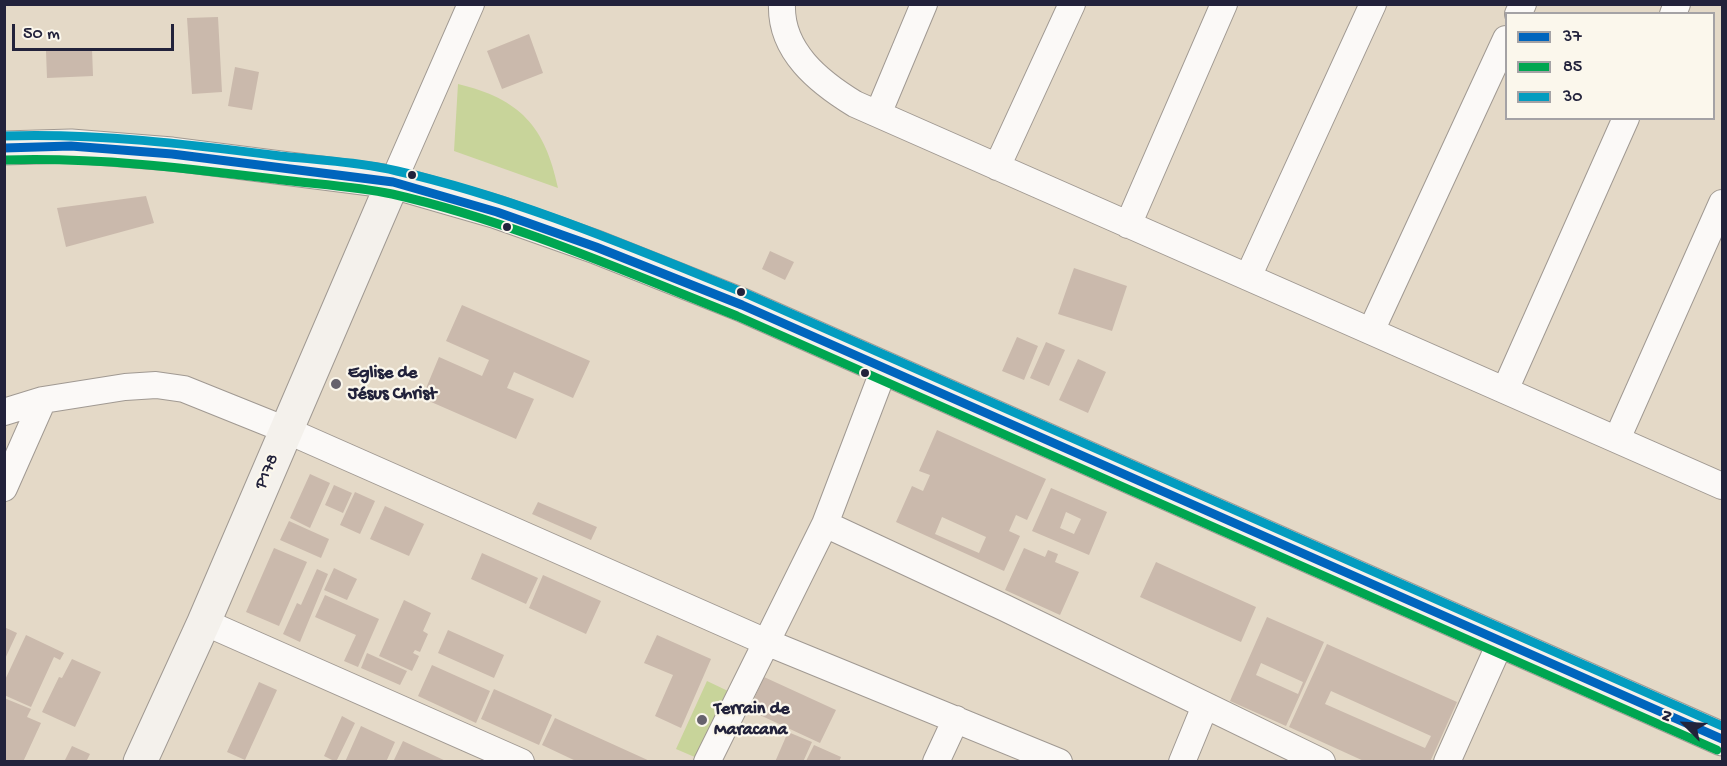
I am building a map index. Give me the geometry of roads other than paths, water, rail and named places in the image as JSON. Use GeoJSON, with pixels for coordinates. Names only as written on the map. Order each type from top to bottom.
{"type":"FeatureCollection","features":[{"type":"Feature","properties":{"kind":"main road"},"geometry":{"type":"LineString","coordinates":[[4,148],[71,146],[172,153],[393,182],[497,212],[596,247],[742,305],[1722,739]]}},
{"type":"Feature","properties":{"kind":"main road","name":"P178"},"geometry":{"type":"LineString","coordinates":[[140,762],[204,622],[393,182]]}},
{"type":"Feature","properties":{"kind":"street"},"geometry":{"type":"LineString","coordinates":[[393,182],[471,4]]}},
{"type":"Feature","properties":{"kind":"street"},"geometry":{"type":"LineString","coordinates":[[782,4],[781,18],[791,45],[810,72],[826,87],[845,99],[1722,486]]}},
{"type":"Feature","properties":{"kind":"street"},"geometry":{"type":"LineString","coordinates":[[878,114],[924,4]]}},
{"type":"Feature","properties":{"kind":"street"},"geometry":{"type":"LineString","coordinates":[[997,167],[1072,4]]}},
{"type":"Feature","properties":{"kind":"street"},"geometry":{"type":"LineString","coordinates":[[1128,225],[1224,4]]}},
{"type":"Feature","properties":{"kind":"street"},"geometry":{"type":"LineString","coordinates":[[1248,277],[1373,4]]}},
{"type":"Feature","properties":{"kind":"street"},"geometry":{"type":"LineString","coordinates":[[1371,332],[1505,41]]}},
{"type":"Feature","properties":{"kind":"street"},"geometry":{"type":"LineString","coordinates":[[1505,390],[1625,120]]}},
{"type":"Feature","properties":{"kind":"street"},"geometry":{"type":"LineString","coordinates":[[1617,439],[1722,203]]}},
{"type":"Feature","properties":{"kind":"street"},"geometry":{"type":"LineString","coordinates":[[707,762],[825,524],[884,369]]}},
{"type":"Feature","properties":{"kind":"street"},"geometry":{"type":"LineString","coordinates":[[4,412],[43,400],[156,385],[184,389],[286,430],[766,642],[1059,762]]}},
{"type":"Feature","properties":{"kind":"street"},"geometry":{"type":"LineString","coordinates":[[4,488],[43,400]]}},
{"type":"Feature","properties":{"kind":"street"},"geometry":{"type":"LineString","coordinates":[[825,524],[1005,608],[1322,762]]}},
{"type":"Feature","properties":{"kind":"street"},"geometry":{"type":"LineString","coordinates":[[204,622],[521,762]]}},
{"type":"Feature","properties":{"kind":"street"},"geometry":{"type":"LineString","coordinates":[[1447,762],[1502,641]]}},
{"type":"Feature","properties":{"kind":"street"},"geometry":{"type":"LineString","coordinates":[[1182,762],[1205,706]]}},
{"type":"Feature","properties":{"kind":"street"},"geometry":{"type":"LineString","coordinates":[[936,762],[956,719]]}},
{"type":"Feature","properties":{"kind":"place","name":"Eglise de Jésus Christ"},"geometry":{"type":"Point","coordinates":[336,384]}},
{"type":"Feature","properties":{"kind":"place","name":"Terrain de Maracana"},"geometry":{"type":"Point","coordinates":[702,720]}}]}
